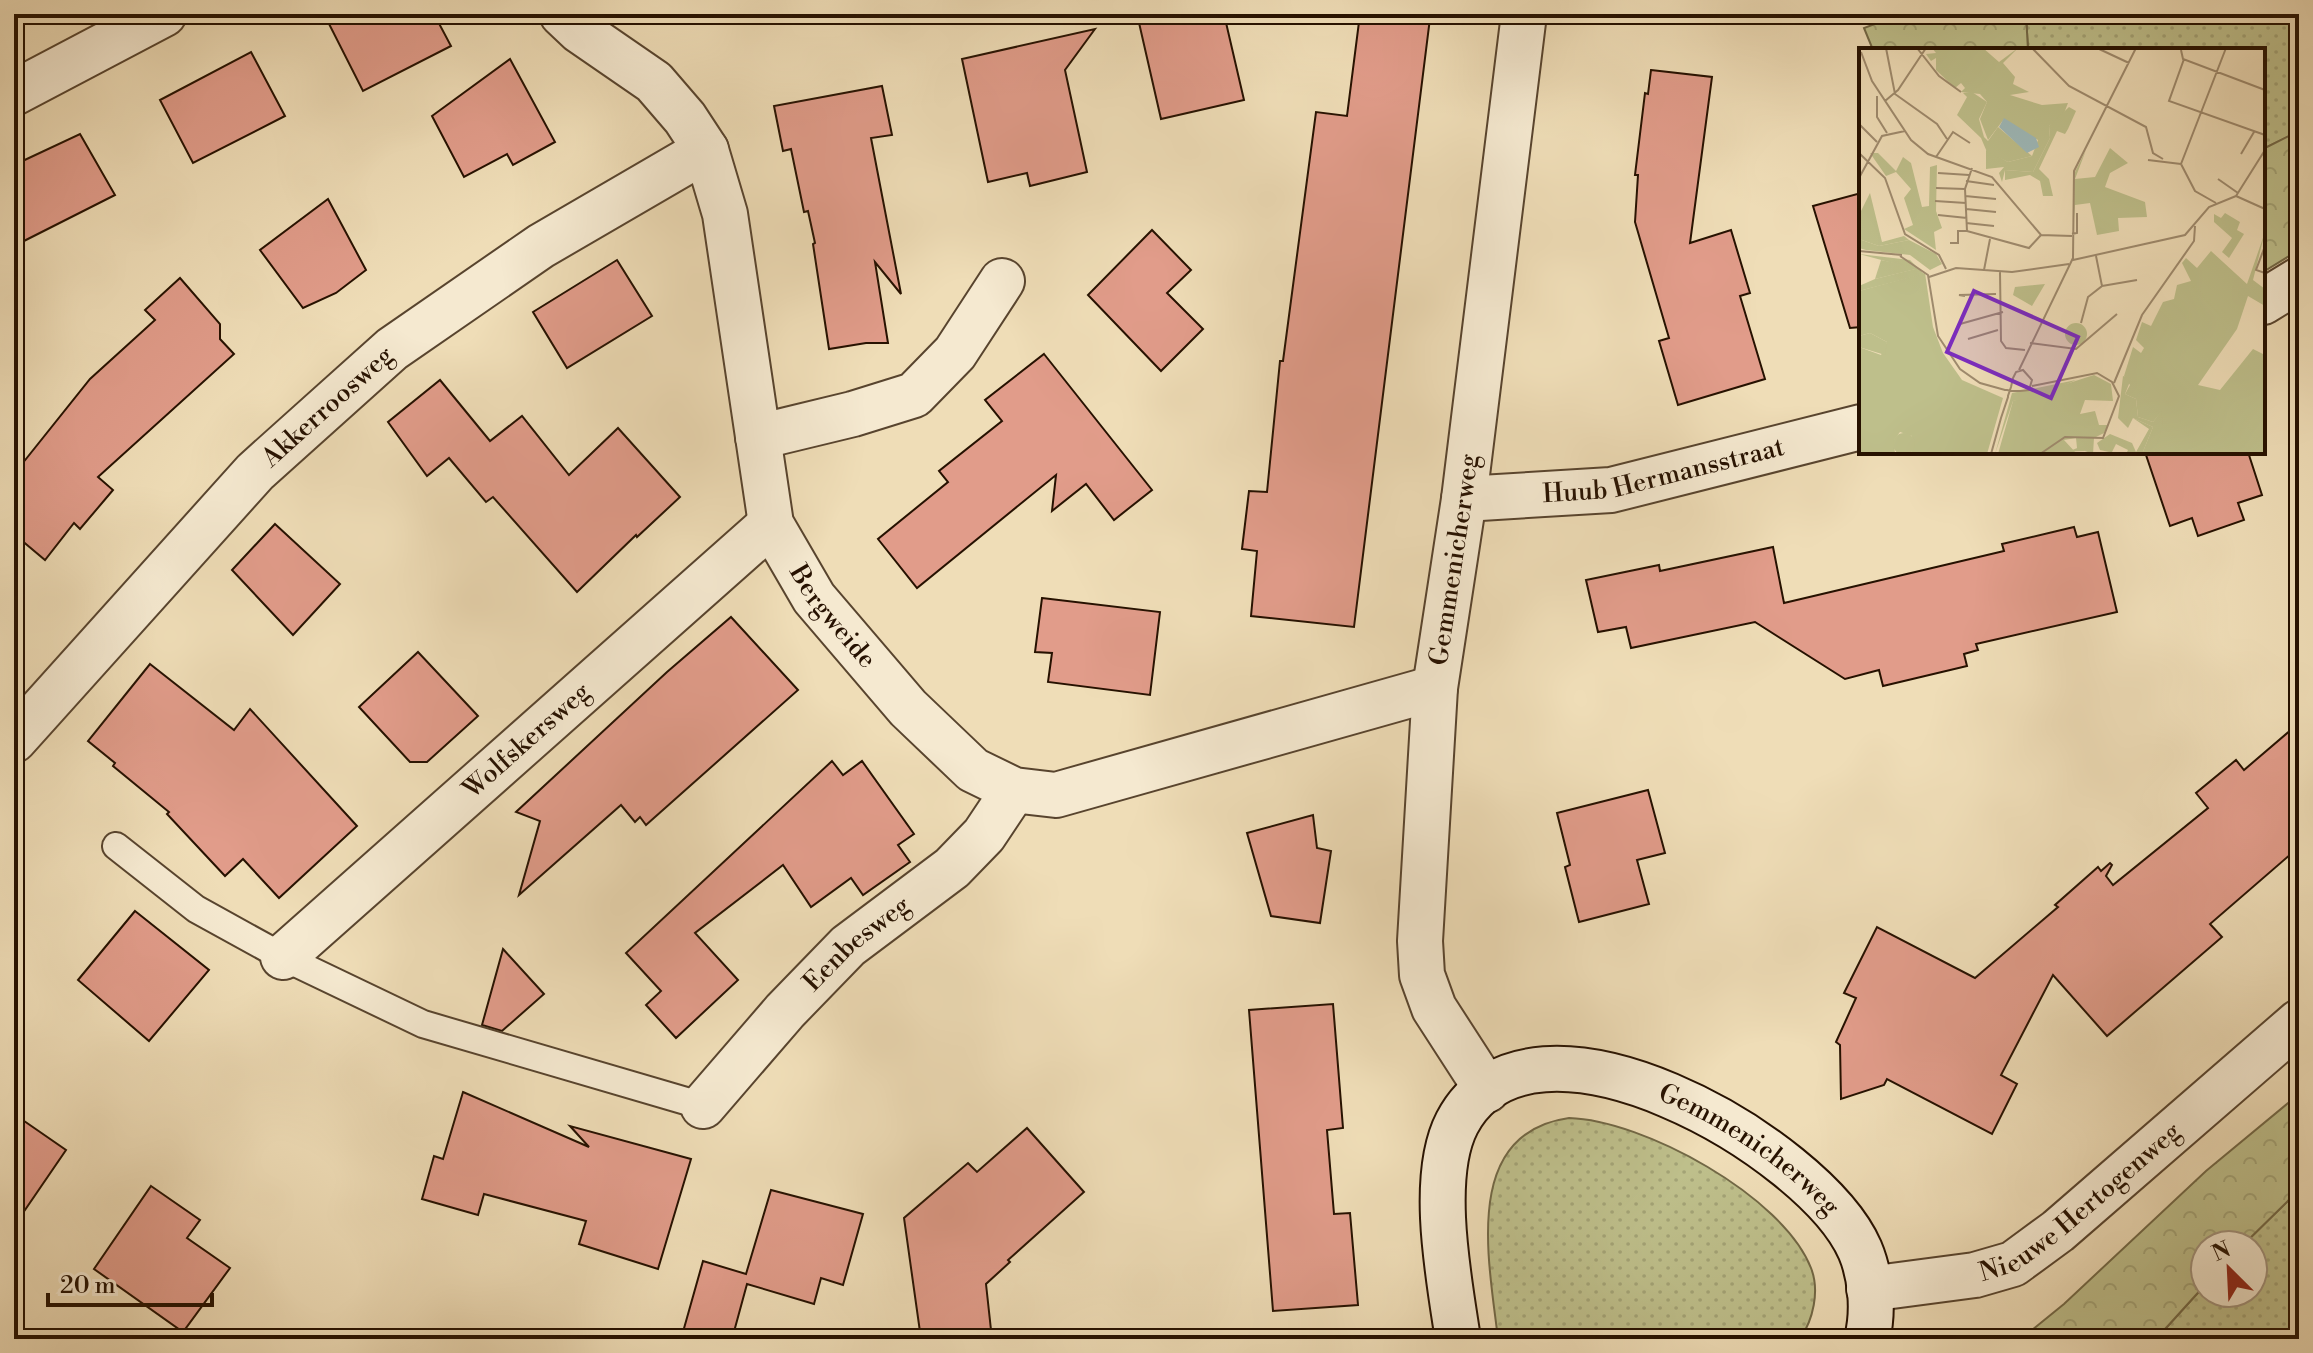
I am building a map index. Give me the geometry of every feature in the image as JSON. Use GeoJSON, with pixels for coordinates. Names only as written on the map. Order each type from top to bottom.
{"type":"FeatureCollection","features":[{"type":"Feature","properties":{"kind":"street"},"geometry":{"type":"LineString","coordinates":[[14,93],[164,14]]}},
{"type":"Feature","properties":{"kind":"street","name":"Bergweide"},"geometry":{"type":"LineString","coordinates":[[562,14],[580,31],[654,82],[685,118],[706,150],[725,214],[771,524],[814,598],[908,708],[973,770],[1014,790],[1056,795],[1435,688]]}},
{"type":"Feature","properties":{"kind":"street","name":"Gemmenicherweg"},"geometry":{"type":"LineString","coordinates":[[1487,1090],[1434,1008],[1422,975],[1420,941],[1435,688],[1464,499],[1524,14]]}},
{"type":"Feature","properties":{"kind":"street","name":"Akkerroosweg"},"geometry":{"type":"LineString","coordinates":[[14,740],[255,472],[392,349],[541,246],[706,150]]}},
{"type":"Feature","properties":{"kind":"street"},"geometry":{"type":"LineString","coordinates":[[2265,301],[2299,280]]}},
{"type":"Feature","properties":{"kind":"street"},"geometry":{"type":"LineString","coordinates":[[758,437],[853,414],[914,395],[955,353],[1002,281]]}},
{"type":"Feature","properties":{"kind":"street","name":"Huub Hermansstraat"},"geometry":{"type":"LineString","coordinates":[[1464,499],[1611,490],[1859,428]]}},
{"type":"Feature","properties":{"kind":"street","name":"Wolfskersweg"},"geometry":{"type":"LineString","coordinates":[[283,957],[771,524]]}},
{"type":"Feature","properties":{"kind":"street","name":"Eenbesweg"},"geometry":{"type":"LineString","coordinates":[[703,1106],[785,1011],[848,946],[952,868],[984,835],[1014,790]]}},
{"type":"Feature","properties":{"kind":"street","name":"Nieuwe Hertogenweg"},"geometry":{"type":"LineString","coordinates":[[1869,1289],[1975,1275],[2013,1264],[2058,1231],[2299,1022]]}},
{"type":"Feature","properties":{"kind":"street","name":"Gemmenicherweg"},"geometry":{"type":"LineString","coordinates":[[1458,1339],[1444,1217],[1444,1164],[1457,1123],[1471,1104],[1500,1082],[1527,1071],[1584,1071],[1635,1082],[1714,1116],[1784,1162],[1827,1202],[1860,1250],[1869,1289]]}},
{"type":"Feature","properties":{"kind":"street"},"geometry":{"type":"LineString","coordinates":[[1867,1339],[1869,1289]]}},
{"type":"Feature","properties":{"kind":"lane"},"geometry":{"type":"LineString","coordinates":[[116,846],[196,909],[283,957],[423,1024],[703,1106]]}},
{"type":"Feature","properties":{"kind":"green space"},"geometry":{"type":"Polygon","coordinates":[[[1901,14],[2026,14],[2028,48],[1872,48],[1864,28],[1901,14]]]}},
{"type":"Feature","properties":{"kind":"green space"},"geometry":{"type":"Polygon","coordinates":[[[2026,14],[2299,14],[2299,131],[2265,148],[2265,48],[2028,48],[2026,14]]]}},
{"type":"Feature","properties":{"kind":"green space"},"geometry":{"type":"Polygon","coordinates":[[[2299,131],[2299,250],[2265,271],[2265,148],[2299,131]]]}},
{"type":"Feature","properties":{"kind":"green space"},"geometry":{"type":"Polygon","coordinates":[[[2299,1094],[2299,1190],[2259,1229],[2189,1229],[2189,1303],[2156,1339],[2021,1339],[2064,1304],[2206,1171],[2299,1094]]]}},
{"type":"Feature","properties":{"kind":"green space"},"geometry":{"type":"Polygon","coordinates":[[[1569,1118],[1599,1122],[1671,1147],[1742,1189],[1772,1214],[1796,1241],[1814,1277],[1814,1305],[1800,1339],[1498,1339],[1488,1239],[1490,1205],[1497,1174],[1511,1148],[1535,1129],[1569,1118]]]}},
{"type":"Feature","properties":{"kind":"green space"},"geometry":{"type":"Polygon","coordinates":[[[2299,1190],[2299,1339],[2156,1339],[2189,1303],[2189,1309],[2269,1309],[2269,1229],[2259,1229],[2299,1190]]]}},
{"type":"Feature","properties":{"kind":"building"},"geometry":{"type":"Polygon","coordinates":[[[324,14],[434,14],[451,46],[363,91],[324,14]]]}},
{"type":"Feature","properties":{"kind":"building"},"geometry":{"type":"Polygon","coordinates":[[[1137,14],[1224,14],[1244,100],[1161,119],[1137,14]]]}},
{"type":"Feature","properties":{"kind":"building"},"geometry":{"type":"Polygon","coordinates":[[[1360,14],[1430,18],[1354,627],[1251,616],[1257,551],[1242,549],[1249,491],[1267,492],[1280,361],[1283,361],[1316,112],[1347,116],[1360,14]]]}},
{"type":"Feature","properties":{"kind":"building"},"geometry":{"type":"Polygon","coordinates":[[[1095,29],[1065,70],[1087,172],[1030,186],[1027,173],[988,182],[962,59],[1095,29]]]}},
{"type":"Feature","properties":{"kind":"building"},"geometry":{"type":"Polygon","coordinates":[[[251,52],[285,116],[193,163],[160,100],[251,52]]]}},
{"type":"Feature","properties":{"kind":"building"},"geometry":{"type":"Polygon","coordinates":[[[510,59],[555,142],[513,165],[507,154],[464,177],[432,116],[510,59]]]}},
{"type":"Feature","properties":{"kind":"building"},"geometry":{"type":"Polygon","coordinates":[[[1651,70],[1712,77],[1690,243],[1731,230],[1750,293],[1740,296],[1765,379],[1678,405],[1659,341],[1669,338],[1635,222],[1638,175],[1635,175],[1645,93],[1648,94],[1651,70]]]}},
{"type":"Feature","properties":{"kind":"building"},"geometry":{"type":"Polygon","coordinates":[[[882,86],[892,135],[871,138],[901,294],[875,262],[888,343],[829,349],[808,211],[804,212],[791,149],[783,151],[774,106],[882,86]]]}},
{"type":"Feature","properties":{"kind":"building"},"geometry":{"type":"Polygon","coordinates":[[[80,134],[115,195],[14,246],[14,165],[80,134]]]}},
{"type":"Feature","properties":{"kind":"building"},"geometry":{"type":"Polygon","coordinates":[[[1859,194],[1859,327],[1850,328],[1813,206],[1859,194]]]}},
{"type":"Feature","properties":{"kind":"building"},"geometry":{"type":"Polygon","coordinates":[[[328,199],[366,270],[336,293],[303,308],[260,250],[328,199]]]}},
{"type":"Feature","properties":{"kind":"building"},"geometry":{"type":"Polygon","coordinates":[[[1152,230],[1191,270],[1167,293],[1203,329],[1161,371],[1088,295],[1152,230]]]}},
{"type":"Feature","properties":{"kind":"building"},"geometry":{"type":"Polygon","coordinates":[[[617,260],[652,316],[567,368],[533,312],[617,260]]]}},
{"type":"Feature","properties":{"kind":"building"},"geometry":{"type":"Polygon","coordinates":[[[180,278],[220,324],[220,339],[234,354],[98,477],[113,490],[80,529],[74,523],[45,560],[14,534],[14,474],[90,379],[155,320],[145,310],[180,278]]]}},
{"type":"Feature","properties":{"kind":"building"},"geometry":{"type":"Polygon","coordinates":[[[1044,354],[1152,490],[1114,520],[1086,484],[1052,511],[1056,475],[917,588],[878,539],[948,482],[939,471],[1002,421],[985,400],[1044,354]]]}},
{"type":"Feature","properties":{"kind":"building"},"geometry":{"type":"Polygon","coordinates":[[[440,380],[490,441],[522,416],[569,475],[618,428],[680,497],[577,592],[493,497],[486,502],[449,458],[427,476],[388,422],[440,380]]]}},
{"type":"Feature","properties":{"kind":"building"},"geometry":{"type":"Polygon","coordinates":[[[2146,454],[2249,454],[2262,495],[2238,503],[2244,520],[2198,536],[2192,518],[2170,526],[2146,454]]]}},
{"type":"Feature","properties":{"kind":"building"},"geometry":{"type":"Polygon","coordinates":[[[275,524],[340,584],[293,635],[232,570],[275,524]]]}},
{"type":"Feature","properties":{"kind":"building"},"geometry":{"type":"Polygon","coordinates":[[[2074,527],[2077,537],[2098,532],[2117,612],[1976,644],[1978,650],[1964,654],[1967,666],[1883,686],[1879,670],[1845,679],[1755,622],[1631,648],[1626,627],[1598,632],[1586,580],[1659,565],[1660,571],[1773,547],[1784,603],[2004,551],[2002,544],[2074,527]]]}},
{"type":"Feature","properties":{"kind":"building"},"geometry":{"type":"Polygon","coordinates":[[[1042,598],[1160,612],[1150,695],[1048,682],[1052,653],[1035,652],[1042,598]]]}},
{"type":"Feature","properties":{"kind":"building"},"geometry":{"type":"Polygon","coordinates":[[[731,617],[798,690],[646,825],[640,817],[635,822],[621,805],[519,895],[540,821],[516,812],[731,617]]]}},
{"type":"Feature","properties":{"kind":"building"},"geometry":{"type":"Polygon","coordinates":[[[418,652],[478,716],[427,762],[410,762],[359,707],[418,652]]]}},
{"type":"Feature","properties":{"kind":"building"},"geometry":{"type":"Polygon","coordinates":[[[150,664],[234,730],[250,709],[357,826],[279,898],[243,859],[225,876],[167,814],[169,812],[88,741],[150,664]]]}},
{"type":"Feature","properties":{"kind":"building"},"geometry":{"type":"Polygon","coordinates":[[[2299,723],[2299,847],[2210,924],[2222,937],[2107,1036],[2053,975],[2001,1075],[2017,1084],[1992,1134],[1887,1079],[1884,1085],[1841,1099],[1840,1045],[1836,1042],[1856,998],[1844,993],[1877,927],[1975,978],[2058,907],[2055,905],[2098,867],[2101,871],[2110,863],[2112,865],[2106,876],[2113,885],[2208,808],[2196,793],[2236,760],[2244,770],[2299,723]]]}},
{"type":"Feature","properties":{"kind":"building"},"geometry":{"type":"Polygon","coordinates":[[[832,761],[843,775],[862,761],[914,834],[898,845],[910,862],[863,895],[851,878],[811,907],[783,865],[695,933],[738,980],[676,1038],[646,1005],[661,991],[626,953],[832,761]]]}},
{"type":"Feature","properties":{"kind":"building"},"geometry":{"type":"Polygon","coordinates":[[[1648,790],[1665,853],[1637,860],[1649,904],[1579,922],[1565,867],[1570,865],[1557,813],[1648,790]]]}},
{"type":"Feature","properties":{"kind":"building"},"geometry":{"type":"Polygon","coordinates":[[[1313,815],[1317,848],[1331,851],[1320,923],[1271,916],[1247,833],[1313,815]]]}},
{"type":"Feature","properties":{"kind":"building"},"geometry":{"type":"Polygon","coordinates":[[[135,911],[209,970],[149,1041],[78,980],[135,911]]]}},
{"type":"Feature","properties":{"kind":"building"},"geometry":{"type":"Polygon","coordinates":[[[503,949],[544,994],[502,1031],[482,1025],[503,949]]]}},
{"type":"Feature","properties":{"kind":"building"},"geometry":{"type":"Polygon","coordinates":[[[1333,1004],[1343,1128],[1327,1130],[1334,1214],[1350,1213],[1358,1305],[1273,1311],[1249,1010],[1333,1004]]]}},
{"type":"Feature","properties":{"kind":"building"},"geometry":{"type":"Polygon","coordinates":[[[463,1092],[589,1147],[570,1126],[691,1159],[658,1269],[579,1244],[586,1221],[484,1194],[478,1215],[422,1199],[434,1156],[443,1159],[463,1092]]]}},
{"type":"Feature","properties":{"kind":"building"},"geometry":{"type":"Polygon","coordinates":[[[14,1114],[66,1150],[14,1226],[14,1114]]]}},
{"type":"Feature","properties":{"kind":"building"},"geometry":{"type":"Polygon","coordinates":[[[1027,1128],[1084,1192],[1008,1260],[1010,1262],[986,1284],[991,1330],[921,1339],[904,1218],[968,1163],[977,1172],[1027,1128]]]}},
{"type":"Feature","properties":{"kind":"building"},"geometry":{"type":"Polygon","coordinates":[[[151,1186],[200,1220],[187,1238],[230,1268],[183,1332],[94,1269],[151,1186]]]}},
{"type":"Feature","properties":{"kind":"building"},"geometry":{"type":"Polygon","coordinates":[[[771,1190],[863,1214],[843,1285],[821,1278],[814,1304],[747,1284],[732,1339],[681,1339],[703,1261],[746,1274],[771,1190]]]}}]}
